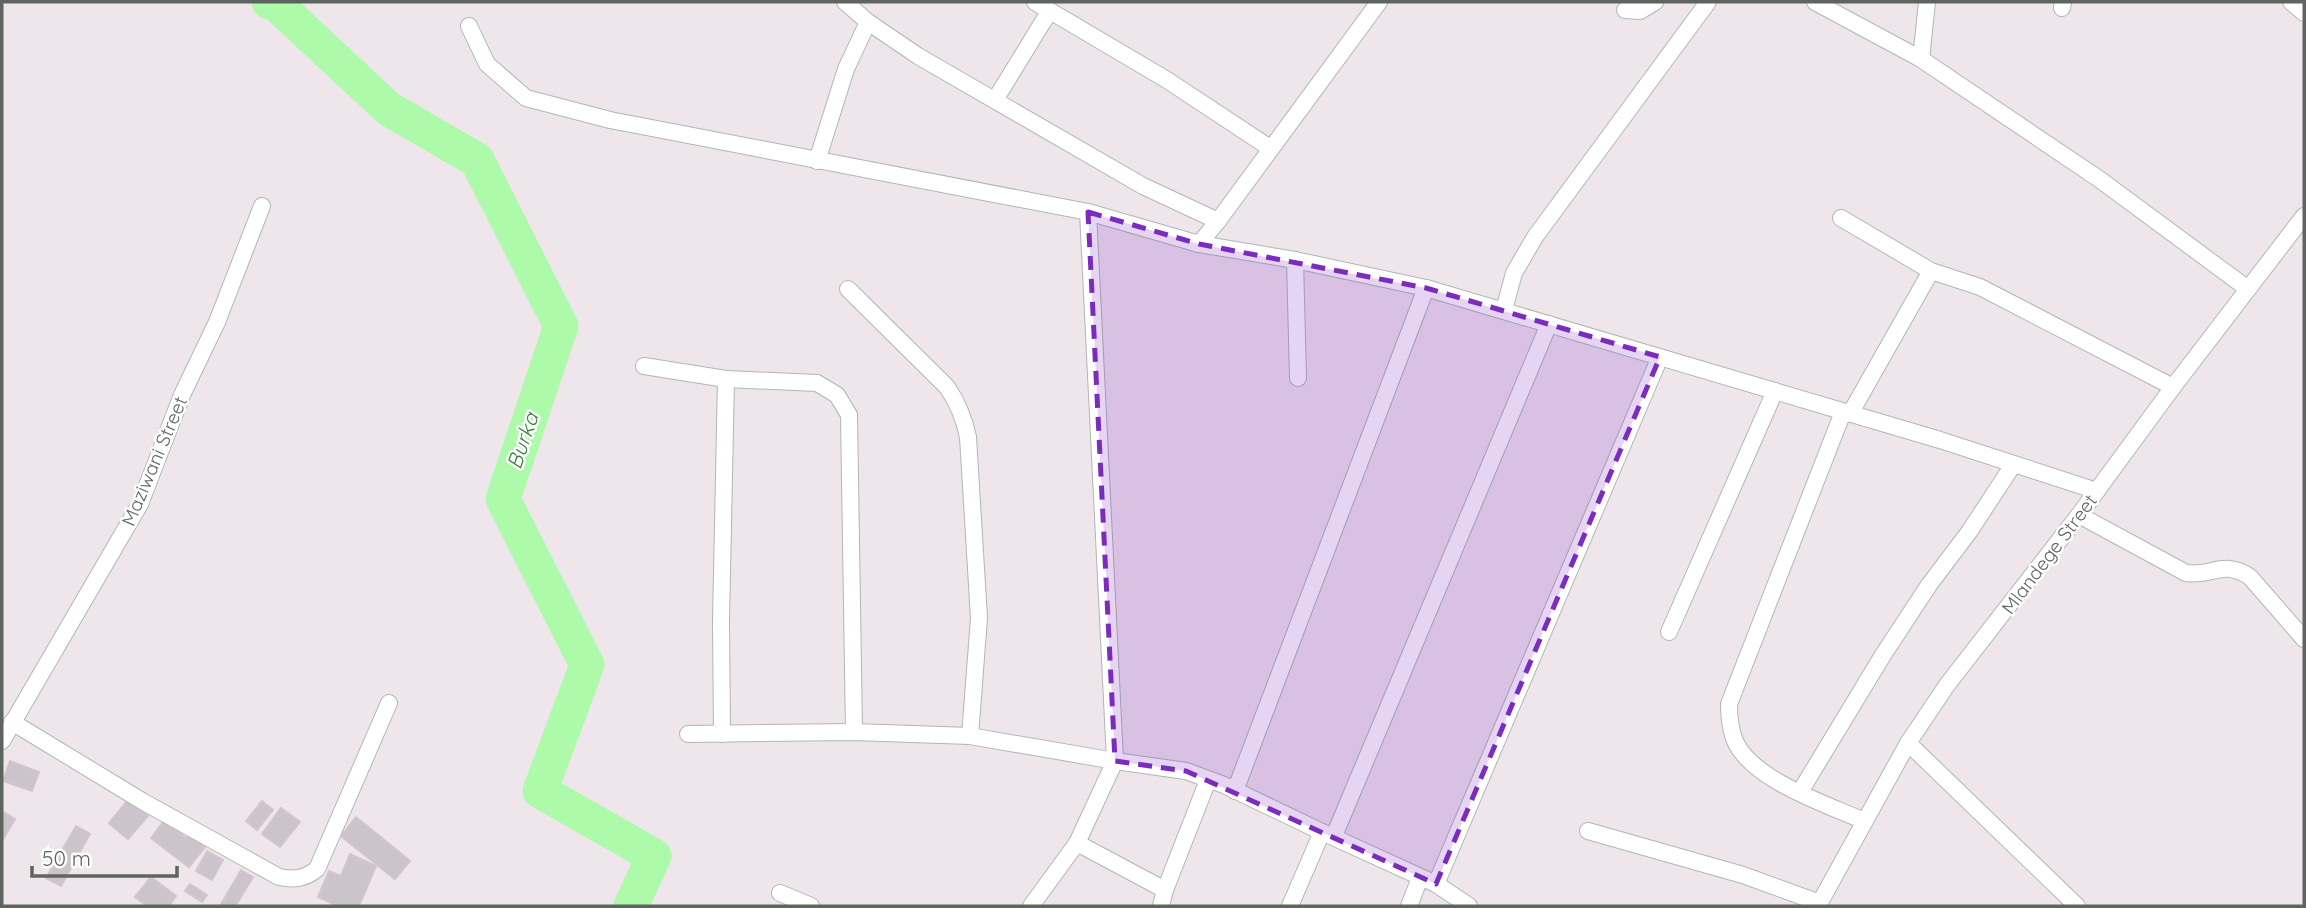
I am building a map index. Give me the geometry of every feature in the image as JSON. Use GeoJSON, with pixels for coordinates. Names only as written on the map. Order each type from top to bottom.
{"type":"FeatureCollection","features":[{"type":"Feature","properties":{"kind":"street"},"geometry":{"type":"LineString","coordinates":[[845,2],[868,22],[918,56],[1143,186],[1218,221]]}},
{"type":"Feature","properties":{"kind":"street"},"geometry":{"type":"LineString","coordinates":[[1035,2],[1167,80],[1270,148]]}},
{"type":"Feature","properties":{"kind":"street"},"geometry":{"type":"LineString","coordinates":[[1199,244],[1379,2]]}},
{"type":"Feature","properties":{"kind":"street"},"geometry":{"type":"LineString","coordinates":[[1625,10],[1640,11],[1655,2]]}},
{"type":"Feature","properties":{"kind":"street"},"geometry":{"type":"LineString","coordinates":[[1504,310],[1514,273],[1535,237],[1708,2]]}},
{"type":"Feature","properties":{"kind":"street"},"geometry":{"type":"LineString","coordinates":[[1815,2],[1921,59],[2099,179],[2248,289]]}},
{"type":"Feature","properties":{"kind":"street"},"geometry":{"type":"LineString","coordinates":[[1921,59],[1927,2]]}},
{"type":"Feature","properties":{"kind":"street"},"geometry":{"type":"LineString","coordinates":[[2291,2],[2304,13]]}},
{"type":"Feature","properties":{"kind":"street"},"geometry":{"type":"LineString","coordinates":[[995,100],[1049,12]]}},
{"type":"Feature","properties":{"kind":"street"},"geometry":{"type":"LineString","coordinates":[[817,161],[846,69],[868,22]]}},
{"type":"Feature","properties":{"kind":"street"},"geometry":{"type":"LineString","coordinates":[[469,26],[487,64],[526,98],[610,120],[1088,212],[1199,244],[1295,260],[1426,288],[1940,440],[2097,491]]}},
{"type":"Feature","properties":{"kind":"street","name":"Maziwani Street"},"geometry":{"type":"LineString","coordinates":[[2,741],[140,503],[182,395],[217,322],[262,206]]}},
{"type":"Feature","properties":{"kind":"street"},"geometry":{"type":"LineString","coordinates":[[1031,906],[1077,843],[1115,761],[1088,212]]}},
{"type":"Feature","properties":{"kind":"street","name":"Mlandege Street"},"geometry":{"type":"LineString","coordinates":[[1819,904],[1908,743],[1947,685],[2304,216]]}},
{"type":"Feature","properties":{"kind":"street"},"geometry":{"type":"LineString","coordinates":[[1841,218],[1931,271],[1980,287],[2173,387]]}},
{"type":"Feature","properties":{"kind":"street"},"geometry":{"type":"LineString","coordinates":[[1295,260],[1298,378]]}},
{"type":"Feature","properties":{"kind":"street"},"geometry":{"type":"LineString","coordinates":[[1864,821],[1761,772],[1745,758],[1735,743],[1729,704],[1847,413],[1931,271]]}},
{"type":"Feature","properties":{"kind":"street"},"geometry":{"type":"LineString","coordinates":[[1235,790],[1426,288]]}},
{"type":"Feature","properties":{"kind":"street"},"geometry":{"type":"LineString","coordinates":[[848,289],[947,387],[965,420],[979,618],[970,736]]}},
{"type":"Feature","properties":{"kind":"street"},"geometry":{"type":"LineString","coordinates":[[1290,906],[1328,834],[1549,324]]}},
{"type":"Feature","properties":{"kind":"street"},"geometry":{"type":"LineString","coordinates":[[1436,884],[1660,357]]}},
{"type":"Feature","properties":{"kind":"street"},"geometry":{"type":"LineString","coordinates":[[644,366],[726,379],[817,383],[837,395],[849,415],[854,732]]}},
{"type":"Feature","properties":{"kind":"street"},"geometry":{"type":"LineString","coordinates":[[722,734],[721,621],[726,379]]}},
{"type":"Feature","properties":{"kind":"street"},"geometry":{"type":"LineString","coordinates":[[1669,632],[1775,391]]}},
{"type":"Feature","properties":{"kind":"street"},"geometry":{"type":"LineString","coordinates":[[1800,792],[1928,585],[1969,532],[2013,465]]}},
{"type":"Feature","properties":{"kind":"street"},"geometry":{"type":"LineString","coordinates":[[2079,515],[2186,573],[2202,574],[2226,568],[2241,571],[2250,577],[2304,639]]}},
{"type":"Feature","properties":{"kind":"street"},"geometry":{"type":"LineString","coordinates":[[12,722],[142,801],[279,877],[294,880],[307,877],[317,869],[390,703]]}},
{"type":"Feature","properties":{"kind":"street"},"geometry":{"type":"LineString","coordinates":[[688,734],[854,732],[970,736],[1186,771],[1235,790],[1436,884],[1469,906]]}},
{"type":"Feature","properties":{"kind":"street"},"geometry":{"type":"LineString","coordinates":[[1908,743],[2077,906]]}},
{"type":"Feature","properties":{"kind":"street"},"geometry":{"type":"LineString","coordinates":[[1077,843],[1163,898],[1208,780]]}},
{"type":"Feature","properties":{"kind":"street"},"geometry":{"type":"LineString","coordinates":[[1588,831],[1743,875],[1819,904]]}},
{"type":"Feature","properties":{"kind":"street"},"geometry":{"type":"LineString","coordinates":[[1409,906],[1420,878]]}},
{"type":"Feature","properties":{"kind":"street"},"geometry":{"type":"LineString","coordinates":[[780,893],[811,906]]}},
{"type":"Feature","properties":{"kind":"highlighted area"},"geometry":{"type":"Polygon","coordinates":[[[1088,212],[1199,244],[1426,288],[1660,357],[1436,884],[1186,771],[1115,761],[1088,212]]]}},
{"type":"Feature","properties":{"kind":"building"},"geometry":{"type":"Polygon","coordinates":[[[10,761],[39,772],[32,791],[3,781],[10,761]]]}},
{"type":"Feature","properties":{"kind":"building"},"geometry":{"type":"Polygon","coordinates":[[[128,800],[148,816],[128,839],[109,823],[128,800]]]}},
{"type":"Feature","properties":{"kind":"building"},"geometry":{"type":"Polygon","coordinates":[[[262,801],[273,810],[257,830],[246,821],[262,801]]]}},
{"type":"Feature","properties":{"kind":"building"},"geometry":{"type":"Polygon","coordinates":[[[281,808],[300,822],[280,847],[262,834],[281,808]]]}},
{"type":"Feature","properties":{"kind":"building"},"geometry":{"type":"Polygon","coordinates":[[[2,811],[15,819],[2,841],[2,811]]]}},
{"type":"Feature","properties":{"kind":"building"},"geometry":{"type":"Polygon","coordinates":[[[356,817],[410,861],[395,879],[341,836],[356,817]]]}},
{"type":"Feature","properties":{"kind":"building"},"geometry":{"type":"Polygon","coordinates":[[[164,821],[186,838],[189,835],[205,847],[189,867],[151,838],[164,821]]]}},
{"type":"Feature","properties":{"kind":"building"},"geometry":{"type":"Polygon","coordinates":[[[76,826],[90,834],[61,886],[46,878],[76,826]]]}},
{"type":"Feature","properties":{"kind":"building"},"geometry":{"type":"Polygon","coordinates":[[[207,851],[223,860],[212,880],[196,871],[207,851]]]}},
{"type":"Feature","properties":{"kind":"building"},"geometry":{"type":"Polygon","coordinates":[[[350,854],[376,866],[359,906],[338,906],[318,897],[329,871],[341,876],[350,854]]]}},
{"type":"Feature","properties":{"kind":"building"},"geometry":{"type":"Polygon","coordinates":[[[241,870],[253,877],[236,905],[239,906],[220,906],[241,870]]]}},
{"type":"Feature","properties":{"kind":"building"},"geometry":{"type":"Polygon","coordinates":[[[151,877],[176,896],[169,906],[147,906],[135,897],[151,877]]]}},
{"type":"Feature","properties":{"kind":"building"},"geometry":{"type":"Polygon","coordinates":[[[190,884],[207,895],[202,902],[185,891],[190,884]]]}},
{"type":"Feature","properties":{"kind":"waterway","name":"Burka"},"geometry":{"type":"LineString","coordinates":[[269,2],[275,3],[389,109],[477,160],[561,326],[503,499],[587,665],[540,791],[654,856],[631,906]]}}]}
